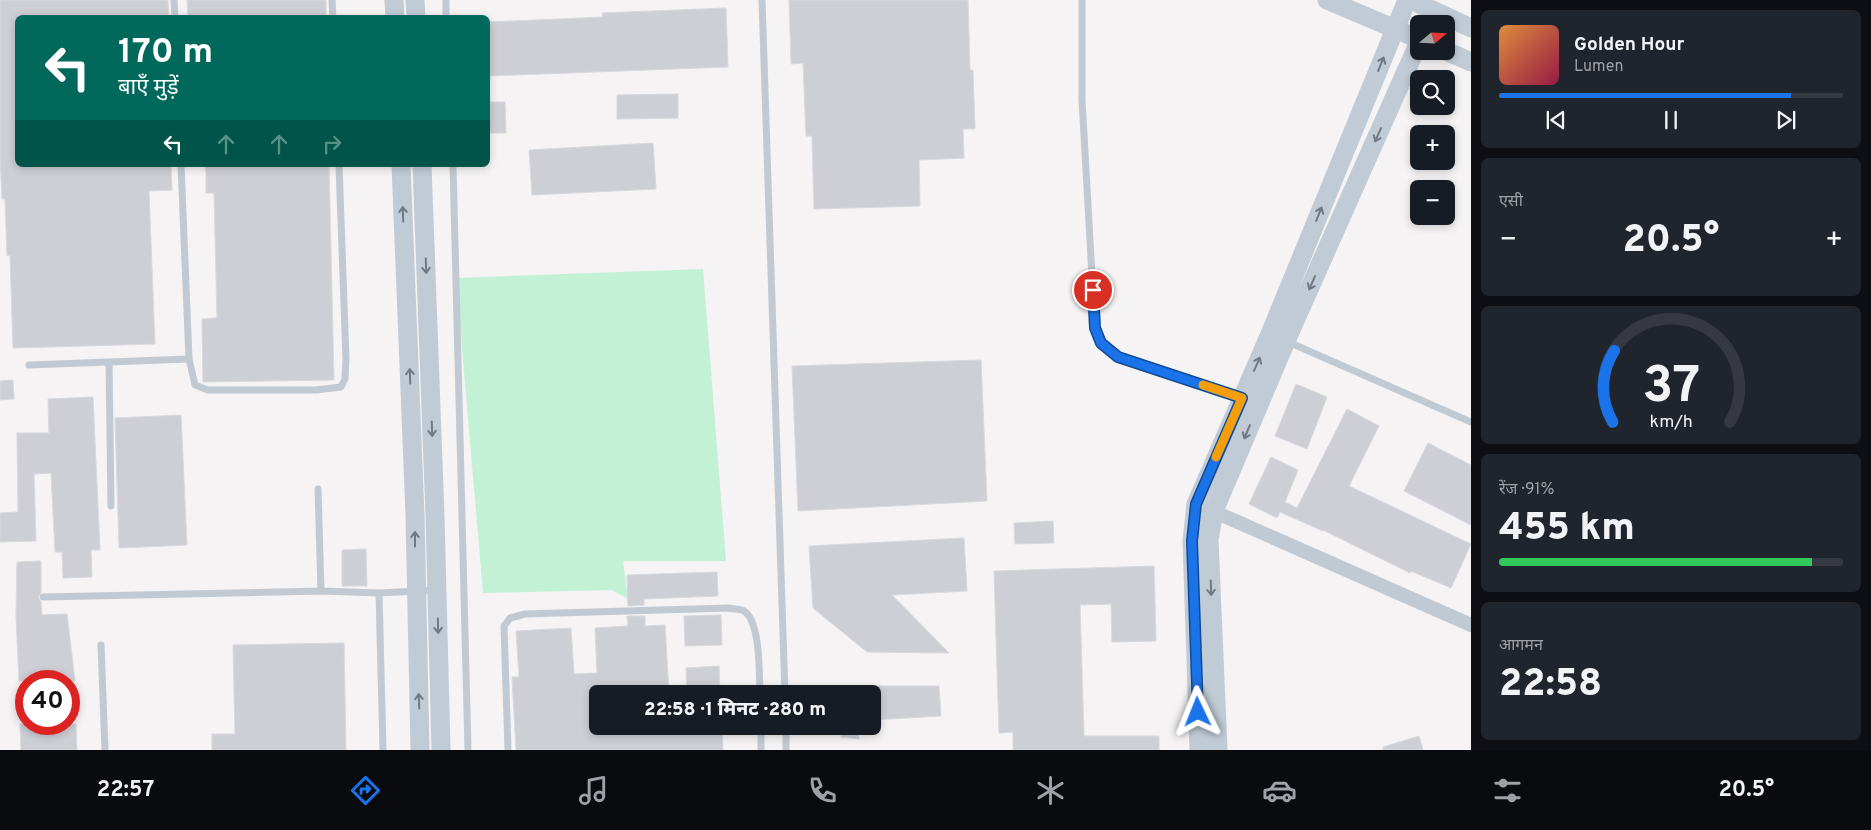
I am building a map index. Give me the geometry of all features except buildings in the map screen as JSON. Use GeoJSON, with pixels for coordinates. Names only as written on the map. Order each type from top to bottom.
{"type":"FeatureCollection","features":[{"type":"Feature","properties":{"kind":"street"},"geometry":{"type":"LineString","coordinates":[[394,0],[395,15]]}},
{"type":"Feature","properties":{"kind":"street"},"geometry":{"type":"LineString","coordinates":[[415,0],[416,15]]}},
{"type":"Feature","properties":{"kind":"street"},"geometry":{"type":"LineString","coordinates":[[1327,0],[1410,37]]}},
{"type":"Feature","properties":{"kind":"street"},"geometry":{"type":"LineString","coordinates":[[1218,750],[1209,540],[1214,511],[1407,0]]}},
{"type":"Feature","properties":{"kind":"street"},"geometry":{"type":"LineString","coordinates":[[1411,0],[1430,11],[1471,28]]}},
{"type":"Feature","properties":{"kind":"street"},"geometry":{"type":"LineString","coordinates":[[1455,55],[1471,62]]}},
{"type":"Feature","properties":{"kind":"street"},"geometry":{"type":"LineString","coordinates":[[1199,750],[1192,541],[1196,504],[1242,398],[1278,338],[1410,60]]}},
{"type":"Feature","properties":{"kind":"street"},"geometry":{"type":"LineString","coordinates":[[401,167],[415,515],[420,750]]}},
{"type":"Feature","properties":{"kind":"street"},"geometry":{"type":"LineString","coordinates":[[422,167],[441,750]]}},
{"type":"Feature","properties":{"kind":"street"},"geometry":{"type":"LineString","coordinates":[[1196,504],[1471,625]]}},
{"type":"Feature","properties":{"kind":"lane"},"geometry":{"type":"LineString","coordinates":[[174,0],[175,15]]}},
{"type":"Feature","properties":{"kind":"lane"},"geometry":{"type":"LineString","coordinates":[[332,0],[333,15]]}},
{"type":"Feature","properties":{"kind":"lane"},"geometry":{"type":"LineString","coordinates":[[446,0],[446,15]]}},
{"type":"Feature","properties":{"kind":"lane"},"geometry":{"type":"LineString","coordinates":[[762,0],[785,685]]}},
{"type":"Feature","properties":{"kind":"lane"},"geometry":{"type":"LineString","coordinates":[[1082,0],[1082,100],[1095,328],[1101,343],[1118,357],[1242,398]]}},
{"type":"Feature","properties":{"kind":"lane"},"geometry":{"type":"LineString","coordinates":[[181,167],[189,359],[195,385],[208,390],[316,390],[341,387],[345,379],[346,358],[339,167]]}},
{"type":"Feature","properties":{"kind":"lane"},"geometry":{"type":"LineString","coordinates":[[453,167],[468,750]]}},
{"type":"Feature","properties":{"kind":"lane"},"geometry":{"type":"LineString","coordinates":[[1278,338],[1471,422]]}},
{"type":"Feature","properties":{"kind":"lane"},"geometry":{"type":"LineString","coordinates":[[29,365],[189,359]]}},
{"type":"Feature","properties":{"kind":"lane"},"geometry":{"type":"LineString","coordinates":[[110,362],[111,506]]}},
{"type":"Feature","properties":{"kind":"lane"},"geometry":{"type":"LineString","coordinates":[[318,489],[321,590]]}},
{"type":"Feature","properties":{"kind":"lane"},"geometry":{"type":"LineString","coordinates":[[42,597],[321,590],[379,593],[437,590]]}},
{"type":"Feature","properties":{"kind":"lane"},"geometry":{"type":"LineString","coordinates":[[379,593],[383,750]]}},
{"type":"Feature","properties":{"kind":"lane"},"geometry":{"type":"LineString","coordinates":[[508,750],[504,626],[510,618],[525,614],[728,608],[743,610],[750,618],[756,636],[759,685]]}},
{"type":"Feature","properties":{"kind":"lane"},"geometry":{"type":"LineString","coordinates":[[101,645],[105,750]]}},
{"type":"Feature","properties":{"kind":"lane"},"geometry":{"type":"LineString","coordinates":[[761,735],[762,750]]}},
{"type":"Feature","properties":{"kind":"lane"},"geometry":{"type":"LineString","coordinates":[[786,735],[786,750]]}},
{"type":"Feature","properties":{"kind":"green space"},"geometry":{"type":"Polygon","coordinates":[[[703,269],[726,561],[623,561],[628,599],[612,590],[483,593],[456,278],[703,269]]]}},
{"type":"Feature","properties":{"kind":"slow traffic"},"geometry":{"type":"LineString","coordinates":[[1203,385],[1242,398],[1216,457]]}},
{"type":"Feature","properties":{"kind":"route"},"geometry":{"type":"LineString","coordinates":[[1093,290],[1095,328],[1101,343],[1118,357],[1242,398],[1196,504],[1192,541],[1198,712]]}}]}
